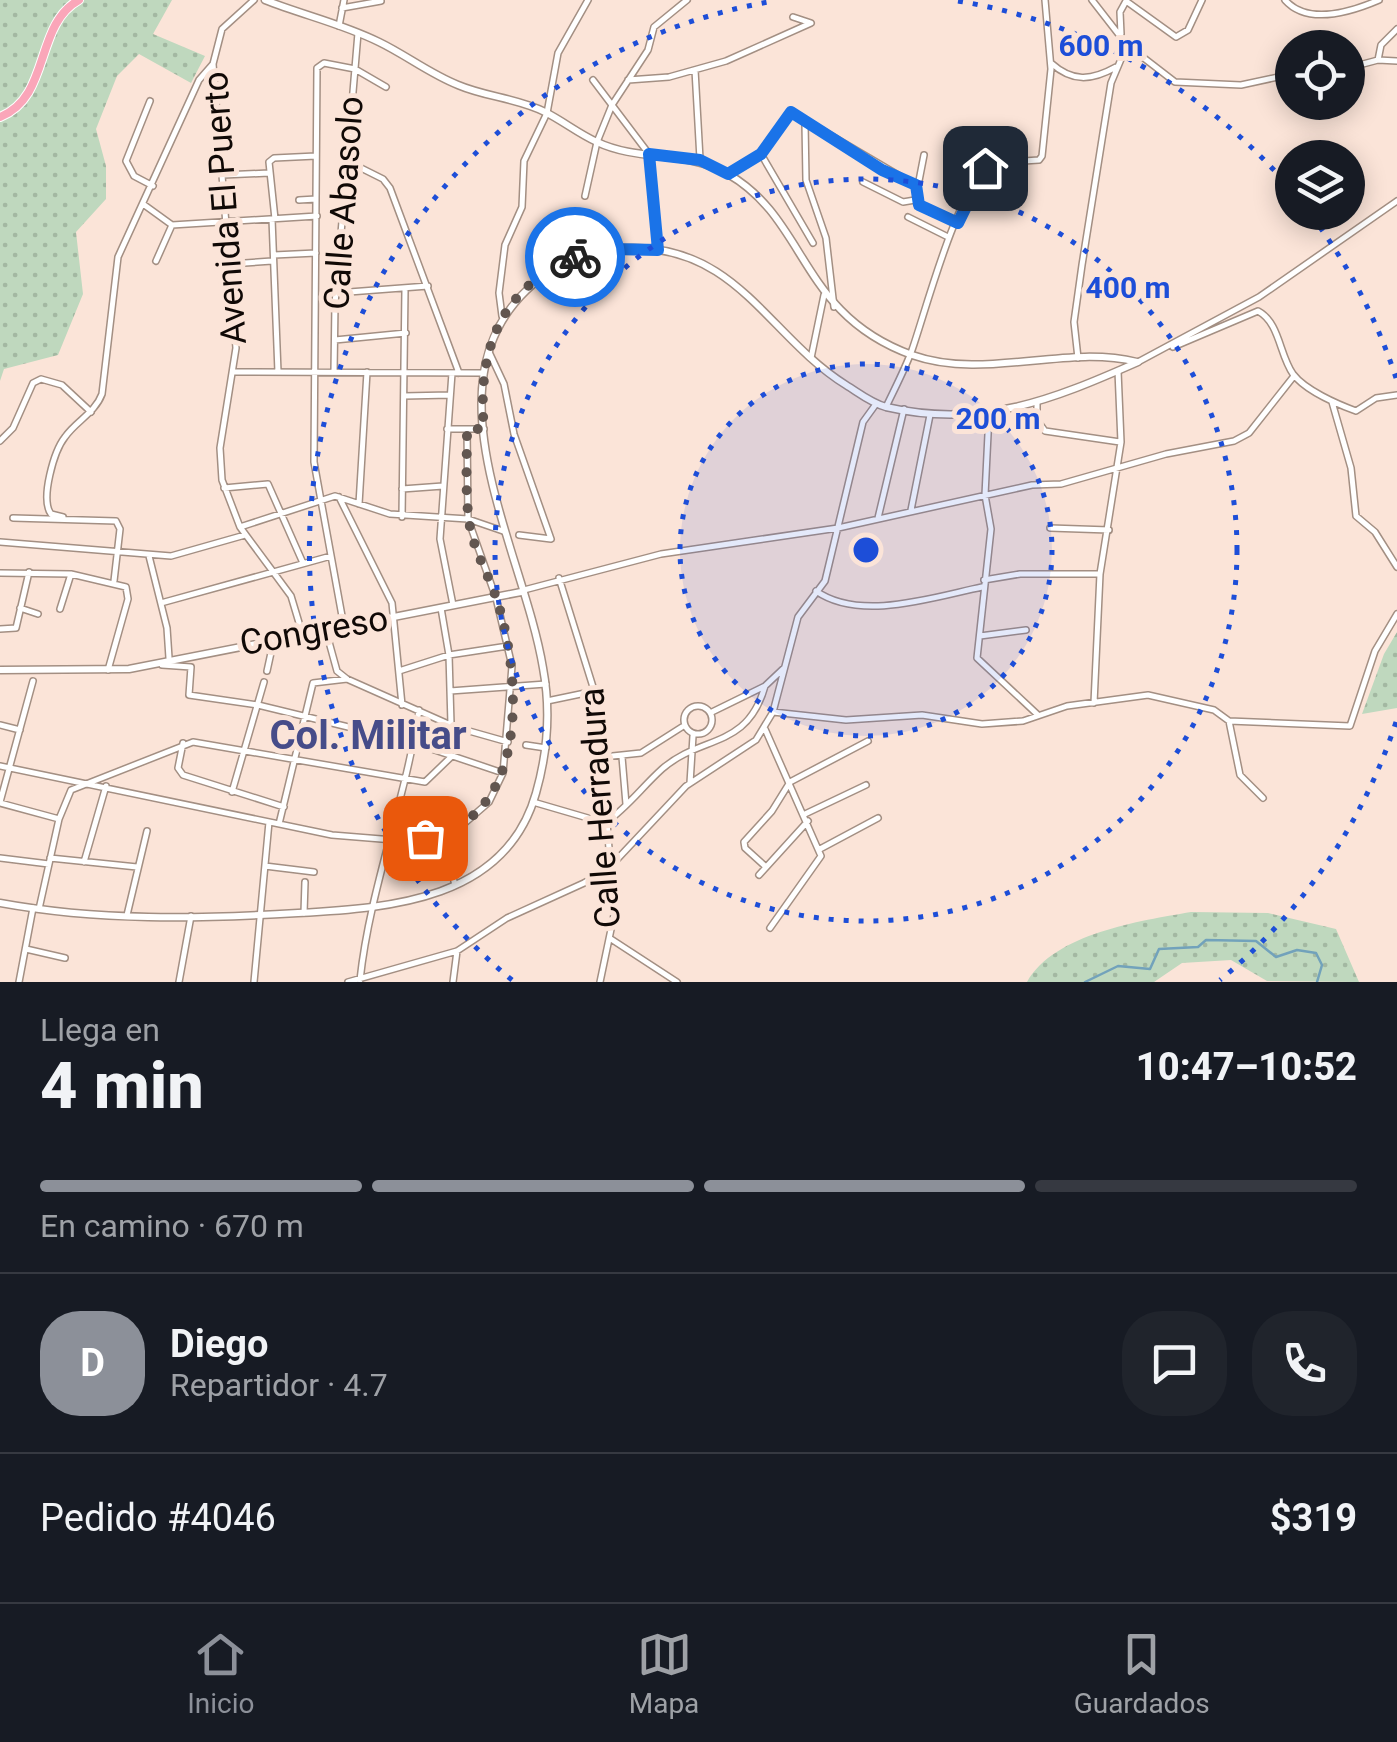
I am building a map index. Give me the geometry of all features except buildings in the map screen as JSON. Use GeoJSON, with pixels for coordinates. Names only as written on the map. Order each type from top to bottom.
{"type":"FeatureCollection","features":[{"type":"Feature","properties":{"kind":"main road"},"geometry":{"type":"LineString","coordinates":[[0,117],[16,108],[32,87],[60,16],[79,0]]}},
{"type":"Feature","properties":{"kind":"street","name":"Avenida El Puerto"},"geometry":{"type":"LineString","coordinates":[[254,0],[222,29],[213,64],[235,372],[220,448],[224,488],[240,527],[291,596],[303,636]]}},
{"type":"Feature","properties":{"kind":"street"},"geometry":{"type":"LineString","coordinates":[[265,0],[358,33],[448,81],[547,113],[597,142],[700,160],[728,174],[750,188],[834,307],[852,324],[911,354],[968,366],[1103,355],[1138,362]]}},
{"type":"Feature","properties":{"kind":"street"},"geometry":{"type":"LineString","coordinates":[[502,316],[499,293],[505,246],[522,208],[524,161],[547,113],[558,53],[588,0]]}},
{"type":"Feature","properties":{"kind":"street"},"geometry":{"type":"LineString","coordinates":[[585,196],[597,142],[612,105],[648,50],[654,27],[687,0]]}},
{"type":"Feature","properties":{"kind":"street"},"geometry":{"type":"LineString","coordinates":[[1092,0],[1127,45],[1175,82],[1241,85],[1275,78]]}},
{"type":"Feature","properties":{"kind":"street"},"geometry":{"type":"LineString","coordinates":[[1121,38],[1120,12],[1126,1],[1176,36],[1188,30],[1202,0]]}},
{"type":"Feature","properties":{"kind":"street"},"geometry":{"type":"LineString","coordinates":[[1284,0],[1302,14],[1326,14],[1379,0]]}},
{"type":"Feature","properties":{"kind":"street"},"geometry":{"type":"LineString","coordinates":[[338,26],[343,4],[381,1]]}},
{"type":"Feature","properties":{"kind":"street"},"geometry":{"type":"LineString","coordinates":[[886,407],[911,354],[948,237],[978,176],[991,163],[1039,160],[1042,156],[1050,62],[1044,2]]}},
{"type":"Feature","properties":{"kind":"street"},"geometry":{"type":"LineString","coordinates":[[628,80],[726,61],[810,22],[794,17]]}},
{"type":"Feature","properties":{"kind":"street"},"geometry":{"type":"LineString","coordinates":[[1378,60],[1381,45],[1397,29]]}},
{"type":"Feature","properties":{"kind":"street","name":"Calle Abasolo"},"geometry":{"type":"LineString","coordinates":[[334,372],[336,293],[358,33]]}},
{"type":"Feature","properties":{"kind":"street"},"geometry":{"type":"LineString","coordinates":[[1078,358],[1074,322],[1116,68],[1127,45]]}},
{"type":"Feature","properties":{"kind":"street"},"geometry":{"type":"LineString","coordinates":[[1365,63],[1397,61]]}},
{"type":"Feature","properties":{"kind":"street"},"geometry":{"type":"LineString","coordinates":[[1050,62],[1066,76],[1082,78],[1098,77],[1116,68]]}},
{"type":"Feature","properties":{"kind":"street"},"geometry":{"type":"LineString","coordinates":[[344,627],[318,498],[314,372],[317,68],[324,63],[354,69],[386,88]]}},
{"type":"Feature","properties":{"kind":"street"},"geometry":{"type":"LineString","coordinates":[[63,517],[50,514],[46,498],[62,440],[91,412],[102,394],[109,363],[112,283],[199,80],[213,64]]}},
{"type":"Feature","properties":{"kind":"street"},"geometry":{"type":"LineString","coordinates":[[694,70],[700,160]]}},
{"type":"Feature","properties":{"kind":"street"},"geometry":{"type":"LineString","coordinates":[[593,80],[649,154],[658,250]]}},
{"type":"Feature","properties":{"kind":"street"},"geometry":{"type":"LineString","coordinates":[[150,101],[126,161],[134,176],[153,186]]}},
{"type":"Feature","properties":{"kind":"street"},"geometry":{"type":"LineString","coordinates":[[728,174],[761,154],[787,114],[798,115],[805,123],[918,188]]}},
{"type":"Feature","properties":{"kind":"street"},"geometry":{"type":"LineString","coordinates":[[805,123],[806,180],[826,238],[834,307]]}},
{"type":"Feature","properties":{"kind":"street"},"geometry":{"type":"LineString","coordinates":[[761,154],[813,243]]}},
{"type":"Feature","properties":{"kind":"street"},"geometry":{"type":"LineString","coordinates":[[916,199],[924,155]]}},
{"type":"Feature","properties":{"kind":"street"},"geometry":{"type":"LineString","coordinates":[[278,372],[269,173],[274,158],[316,156]]}},
{"type":"Feature","properties":{"kind":"street"},"geometry":{"type":"LineString","coordinates":[[348,161],[383,179],[428,286],[456,372],[445,429],[442,516],[442,564],[453,606]]}},
{"type":"Feature","properties":{"kind":"street"},"geometry":{"type":"LineString","coordinates":[[222,174],[269,173]]}},
{"type":"Feature","properties":{"kind":"street"},"geometry":{"type":"LineString","coordinates":[[863,182],[904,202],[916,199],[958,223]]}},
{"type":"Feature","properties":{"kind":"street"},"geometry":{"type":"LineString","coordinates":[[299,200],[317,199]]}},
{"type":"Feature","properties":{"kind":"street"},"geometry":{"type":"LineString","coordinates":[[0,903],[126,917],[369,910],[410,902],[456,886],[502,855],[518,837],[533,802],[546,748],[546,684],[504,531],[484,429],[482,373],[502,316],[539,279],[570,260],[612,249],[658,250],[716,269],[740,286],[811,362],[876,404],[930,415],[989,414],[1037,402],[1164,349],[1258,297],[1397,201]]}},
{"type":"Feature","properties":{"kind":"street"},"geometry":{"type":"LineString","coordinates":[[143,204],[172,225],[317,216]]}},
{"type":"Feature","properties":{"kind":"street"},"geometry":{"type":"LineString","coordinates":[[908,217],[948,237]]}},
{"type":"Feature","properties":{"kind":"street"},"geometry":{"type":"LineString","coordinates":[[156,261],[172,225]]}},
{"type":"Feature","properties":{"kind":"street"},"geometry":{"type":"LineString","coordinates":[[230,264],[316,253]]}},
{"type":"Feature","properties":{"kind":"street"},"geometry":{"type":"LineString","coordinates":[[336,293],[428,286]]}},
{"type":"Feature","properties":{"kind":"street"},"geometry":{"type":"LineString","coordinates":[[402,517],[405,290]]}},
{"type":"Feature","properties":{"kind":"street"},"geometry":{"type":"LineString","coordinates":[[811,362],[824,295]]}},
{"type":"Feature","properties":{"kind":"street"},"geometry":{"type":"LineString","coordinates":[[1164,349],[1258,311],[1269,319],[1294,376],[1332,402],[1356,412],[1376,398],[1397,395]]}},
{"type":"Feature","properties":{"kind":"street"},"geometry":{"type":"LineString","coordinates":[[335,340],[406,333]]}},
{"type":"Feature","properties":{"kind":"street"},"geometry":{"type":"LineString","coordinates":[[488,350],[504,384],[514,434],[551,539],[519,534]]}},
{"type":"Feature","properties":{"kind":"street"},"geometry":{"type":"LineString","coordinates":[[1094,703],[1100,574],[1121,442],[1118,371]]}},
{"type":"Feature","properties":{"kind":"street"},"geometry":{"type":"LineString","coordinates":[[235,372],[482,373]]}},
{"type":"Feature","properties":{"kind":"street"},"geometry":{"type":"LineString","coordinates":[[359,505],[367,372]]}},
{"type":"Feature","properties":{"kind":"street"},"geometry":{"type":"LineString","coordinates":[[521,592],[559,578],[662,554],[838,528],[1032,484],[1061,484],[1234,441],[1249,433],[1294,376]]}},
{"type":"Feature","properties":{"kind":"street"},"geometry":{"type":"LineString","coordinates":[[0,441],[13,428],[33,382],[41,379],[62,385],[91,412]]}},
{"type":"Feature","properties":{"kind":"street"},"geometry":{"type":"LineString","coordinates":[[404,396],[450,395]]}},
{"type":"Feature","properties":{"kind":"street"},"geometry":{"type":"LineString","coordinates":[[1037,402],[1037,420],[1045,431],[1121,442]]}},
{"type":"Feature","properties":{"kind":"street"},"geometry":{"type":"LineString","coordinates":[[1332,402],[1351,468],[1356,516],[1375,532],[1397,567]]}},
{"type":"Feature","properties":{"kind":"street"},"geometry":{"type":"LineString","coordinates":[[348,982],[456,951],[506,918],[549,902],[608,868],[664,805],[690,783],[745,750],[765,728],[773,712],[798,617],[826,580],[863,422],[876,404]]}},
{"type":"Feature","properties":{"kind":"street"},"geometry":{"type":"LineString","coordinates":[[878,518],[904,410]]}},
{"type":"Feature","properties":{"kind":"street"},"geometry":{"type":"LineString","coordinates":[[989,414],[986,495],[990,529],[980,663],[1038,715]]}},
{"type":"Feature","properties":{"kind":"street"},"geometry":{"type":"LineString","coordinates":[[910,510],[930,415]]}},
{"type":"Feature","properties":{"kind":"street"},"geometry":{"type":"LineString","coordinates":[[445,429],[484,429]]}},
{"type":"Feature","properties":{"kind":"street"},"geometry":{"type":"LineString","coordinates":[[0,766],[279,824],[392,842],[442,835],[458,828],[488,802],[503,773],[512,686],[508,646],[496,598],[468,520],[467,429]]}},
{"type":"Feature","properties":{"kind":"street"},"geometry":{"type":"LineString","coordinates":[[224,488],[268,484],[303,564]]}},
{"type":"Feature","properties":{"kind":"street"},"geometry":{"type":"LineString","coordinates":[[402,489],[444,486]]}},
{"type":"Feature","properties":{"kind":"street"},"geometry":{"type":"LineString","coordinates":[[339,497],[392,602],[402,705]]}},
{"type":"Feature","properties":{"kind":"street"},"geometry":{"type":"LineString","coordinates":[[240,527],[318,498],[339,497],[402,517],[442,516],[504,531]]}},
{"type":"Feature","properties":{"kind":"street"},"geometry":{"type":"LineString","coordinates":[[13,518],[116,521],[118,552],[114,581]]}},
{"type":"Feature","properties":{"kind":"street"},"geometry":{"type":"LineString","coordinates":[[1050,528],[1109,530]]}},
{"type":"Feature","properties":{"kind":"street"},"geometry":{"type":"LineString","coordinates":[[0,542],[171,556],[244,535]]}},
{"type":"Feature","properties":{"kind":"street"},"geometry":{"type":"LineString","coordinates":[[149,556],[170,658]]}},
{"type":"Feature","properties":{"kind":"street"},"geometry":{"type":"LineString","coordinates":[[161,603],[331,556]]}},
{"type":"Feature","properties":{"kind":"street"},"geometry":{"type":"LineString","coordinates":[[0,576],[29,572],[71,574],[114,581],[126,587],[128,599],[108,670]]}},
{"type":"Feature","properties":{"kind":"street"},"geometry":{"type":"LineString","coordinates":[[0,629],[16,628],[29,572]]}},
{"type":"Feature","properties":{"kind":"street"},"geometry":{"type":"LineString","coordinates":[[60,609],[71,574]]}},
{"type":"Feature","properties":{"kind":"street"},"geometry":{"type":"LineString","coordinates":[[816,591],[835,602],[880,604],[1020,574],[1100,574]]}},
{"type":"Feature","properties":{"kind":"street","name":"Calle Herradura"},"geometry":{"type":"LineString","coordinates":[[559,578],[595,691],[603,757],[608,868],[613,892],[610,939],[600,982]]}},
{"type":"Feature","properties":{"kind":"street","name":"Congreso"},"geometry":{"type":"LineString","coordinates":[[0,670],[108,670],[149,664],[521,592]]}},
{"type":"Feature","properties":{"kind":"street"},"geometry":{"type":"LineString","coordinates":[[20,608],[38,614]]}},
{"type":"Feature","properties":{"kind":"street"},"geometry":{"type":"LineString","coordinates":[[441,608],[449,655],[451,724]]}},
{"type":"Feature","properties":{"kind":"street"},"geometry":{"type":"LineString","coordinates":[[773,712],[859,720],[922,714],[982,724],[1130,696],[1172,698],[1214,710],[1229,721],[1350,726],[1375,651],[1397,614]]}},
{"type":"Feature","properties":{"kind":"street"},"geometry":{"type":"LineString","coordinates":[[326,630],[337,671],[346,679],[402,705],[508,742]]}},
{"type":"Feature","properties":{"kind":"street"},"geometry":{"type":"LineString","coordinates":[[980,636],[1026,630]]}},
{"type":"Feature","properties":{"kind":"street"},"geometry":{"type":"LineString","coordinates":[[267,671],[274,640]]}},
{"type":"Feature","properties":{"kind":"street"},"geometry":{"type":"LineString","coordinates":[[399,671],[449,655],[508,646]]}},
{"type":"Feature","properties":{"kind":"street"},"geometry":{"type":"LineString","coordinates":[[149,664],[191,667],[189,695],[258,705],[305,720],[414,743],[503,773]]}},
{"type":"Feature","properties":{"kind":"street"},"geometry":{"type":"LineString","coordinates":[[692,736],[705,732],[711,712],[765,686],[785,666]]}},
{"type":"Feature","properties":{"kind":"street"},"geometry":{"type":"LineString","coordinates":[[279,824],[313,682],[346,679]]}},
{"type":"Feature","properties":{"kind":"street"},"geometry":{"type":"LineString","coordinates":[[33,681],[0,803],[59,819]]}},
{"type":"Feature","properties":{"kind":"street"},"geometry":{"type":"LineString","coordinates":[[232,792],[264,682]]}},
{"type":"Feature","properties":{"kind":"street"},"geometry":{"type":"LineString","coordinates":[[450,691],[546,684]]}},
{"type":"Feature","properties":{"kind":"street"},"geometry":{"type":"LineString","coordinates":[[533,802],[606,823],[661,770],[729,737],[748,722],[765,686]]}},
{"type":"Feature","properties":{"kind":"street"},"geometry":{"type":"LineString","coordinates":[[547,701],[595,691]]}},
{"type":"Feature","properties":{"kind":"street"},"geometry":{"type":"LineString","coordinates":[[690,783],[692,736],[685,725],[686,714],[696,705],[711,712]]}},
{"type":"Feature","properties":{"kind":"street"},"geometry":{"type":"LineString","coordinates":[[360,980],[369,910],[392,842],[419,710]]}},
{"type":"Feature","properties":{"kind":"street"},"geometry":{"type":"LineString","coordinates":[[1229,721],[1240,775],[1263,798]]}},
{"type":"Feature","properties":{"kind":"street"},"geometry":{"type":"LineString","coordinates":[[0,725],[20,730]]}},
{"type":"Feature","properties":{"kind":"street"},"geometry":{"type":"LineString","coordinates":[[603,757],[622,757],[650,749],[666,733],[685,725]]}},
{"type":"Feature","properties":{"kind":"street"},"geometry":{"type":"LineString","coordinates":[[765,728],[820,849],[817,864],[770,928]]}},
{"type":"Feature","properties":{"kind":"street"},"geometry":{"type":"LineString","coordinates":[[766,867],[745,848],[744,842],[772,811],[790,782],[868,741]]}},
{"type":"Feature","properties":{"kind":"street"},"geometry":{"type":"LineString","coordinates":[[183,743],[180,772],[284,807]]}},
{"type":"Feature","properties":{"kind":"street"},"geometry":{"type":"LineString","coordinates":[[20,982],[59,819],[71,790],[183,743],[296,756],[430,782],[452,756]]}},
{"type":"Feature","properties":{"kind":"street"},"geometry":{"type":"LineString","coordinates":[[526,745],[546,748]]}},
{"type":"Feature","properties":{"kind":"street"},"geometry":{"type":"LineString","coordinates":[[622,757],[626,805]]}},
{"type":"Feature","properties":{"kind":"street"},"geometry":{"type":"LineString","coordinates":[[758,876],[806,817],[866,785]]}},
{"type":"Feature","properties":{"kind":"street"},"geometry":{"type":"LineString","coordinates":[[84,862],[106,786]]}},
{"type":"Feature","properties":{"kind":"street"},"geometry":{"type":"LineString","coordinates":[[820,849],[878,818]]}},
{"type":"Feature","properties":{"kind":"street"},"geometry":{"type":"LineString","coordinates":[[254,982],[270,822]]}},
{"type":"Feature","properties":{"kind":"street"},"geometry":{"type":"LineString","coordinates":[[126,917],[147,831]]}},
{"type":"Feature","properties":{"kind":"street"},"geometry":{"type":"LineString","coordinates":[[442,835],[456,886]]}},
{"type":"Feature","properties":{"kind":"street"},"geometry":{"type":"LineString","coordinates":[[0,858],[138,868]]}},
{"type":"Feature","properties":{"kind":"street"},"geometry":{"type":"LineString","coordinates":[[265,866],[314,872]]}},
{"type":"Feature","properties":{"kind":"street"},"geometry":{"type":"LineString","coordinates":[[304,913],[305,882]]}},
{"type":"Feature","properties":{"kind":"street"},"geometry":{"type":"LineString","coordinates":[[178,982],[191,916]]}},
{"type":"Feature","properties":{"kind":"street"},"geometry":{"type":"LineString","coordinates":[[610,939],[677,982]]}},
{"type":"Feature","properties":{"kind":"street"},"geometry":{"type":"LineString","coordinates":[[26,949],[66,958]]}},
{"type":"Feature","properties":{"kind":"street"},"geometry":{"type":"LineString","coordinates":[[453,982],[456,951]]}},
{"type":"Feature","properties":{"kind":"green space"},"geometry":{"type":"Polygon","coordinates":[[[0,0],[172,0],[153,34],[205,56],[191,83],[139,54],[117,76],[96,129],[106,166],[106,199],[76,232],[83,294],[58,355],[4,369],[0,381],[0,0]]]}},
{"type":"Feature","properties":{"kind":"green space"},"geometry":{"type":"Polygon","coordinates":[[[1397,632],[1397,708],[1362,714],[1384,654],[1397,632]]]}},
{"type":"Feature","properties":{"kind":"green space"},"geometry":{"type":"Polygon","coordinates":[[[1191,912],[1268,913],[1336,929],[1359,982],[1267,981],[1231,960],[1182,963],[1154,982],[1027,982],[1040,965],[1078,941],[1124,925],[1191,912]]]}},
{"type":"Feature","properties":{"kind":"waterway"},"geometry":{"type":"LineString","coordinates":[[1085,982],[1118,966],[1150,969],[1159,949],[1198,947],[1206,940],[1256,941],[1276,957],[1297,950],[1316,953],[1322,965],[1317,982]]}},
{"type":"Feature","properties":{"kind":"way so far"},"geometry":{"type":"LineString","coordinates":[[425,838],[458,828],[488,802],[503,773],[508,742],[512,666],[496,598],[482,570],[468,520],[467,429],[484,429],[482,373],[502,316],[539,279],[575,257]]}},
{"type":"Feature","properties":{"kind":"district","name":"Col. Militar"},"geometry":{"type":"Point","coordinates":[368,735]}},
{"type":"Feature","properties":{"kind":"route"},"geometry":{"type":"LineString","coordinates":[[575,257],[612,249],[658,250],[649,154],[700,160],[728,174],[761,154],[791,112],[882,170],[916,185],[919,205],[958,223],[985,168]]}}]}
